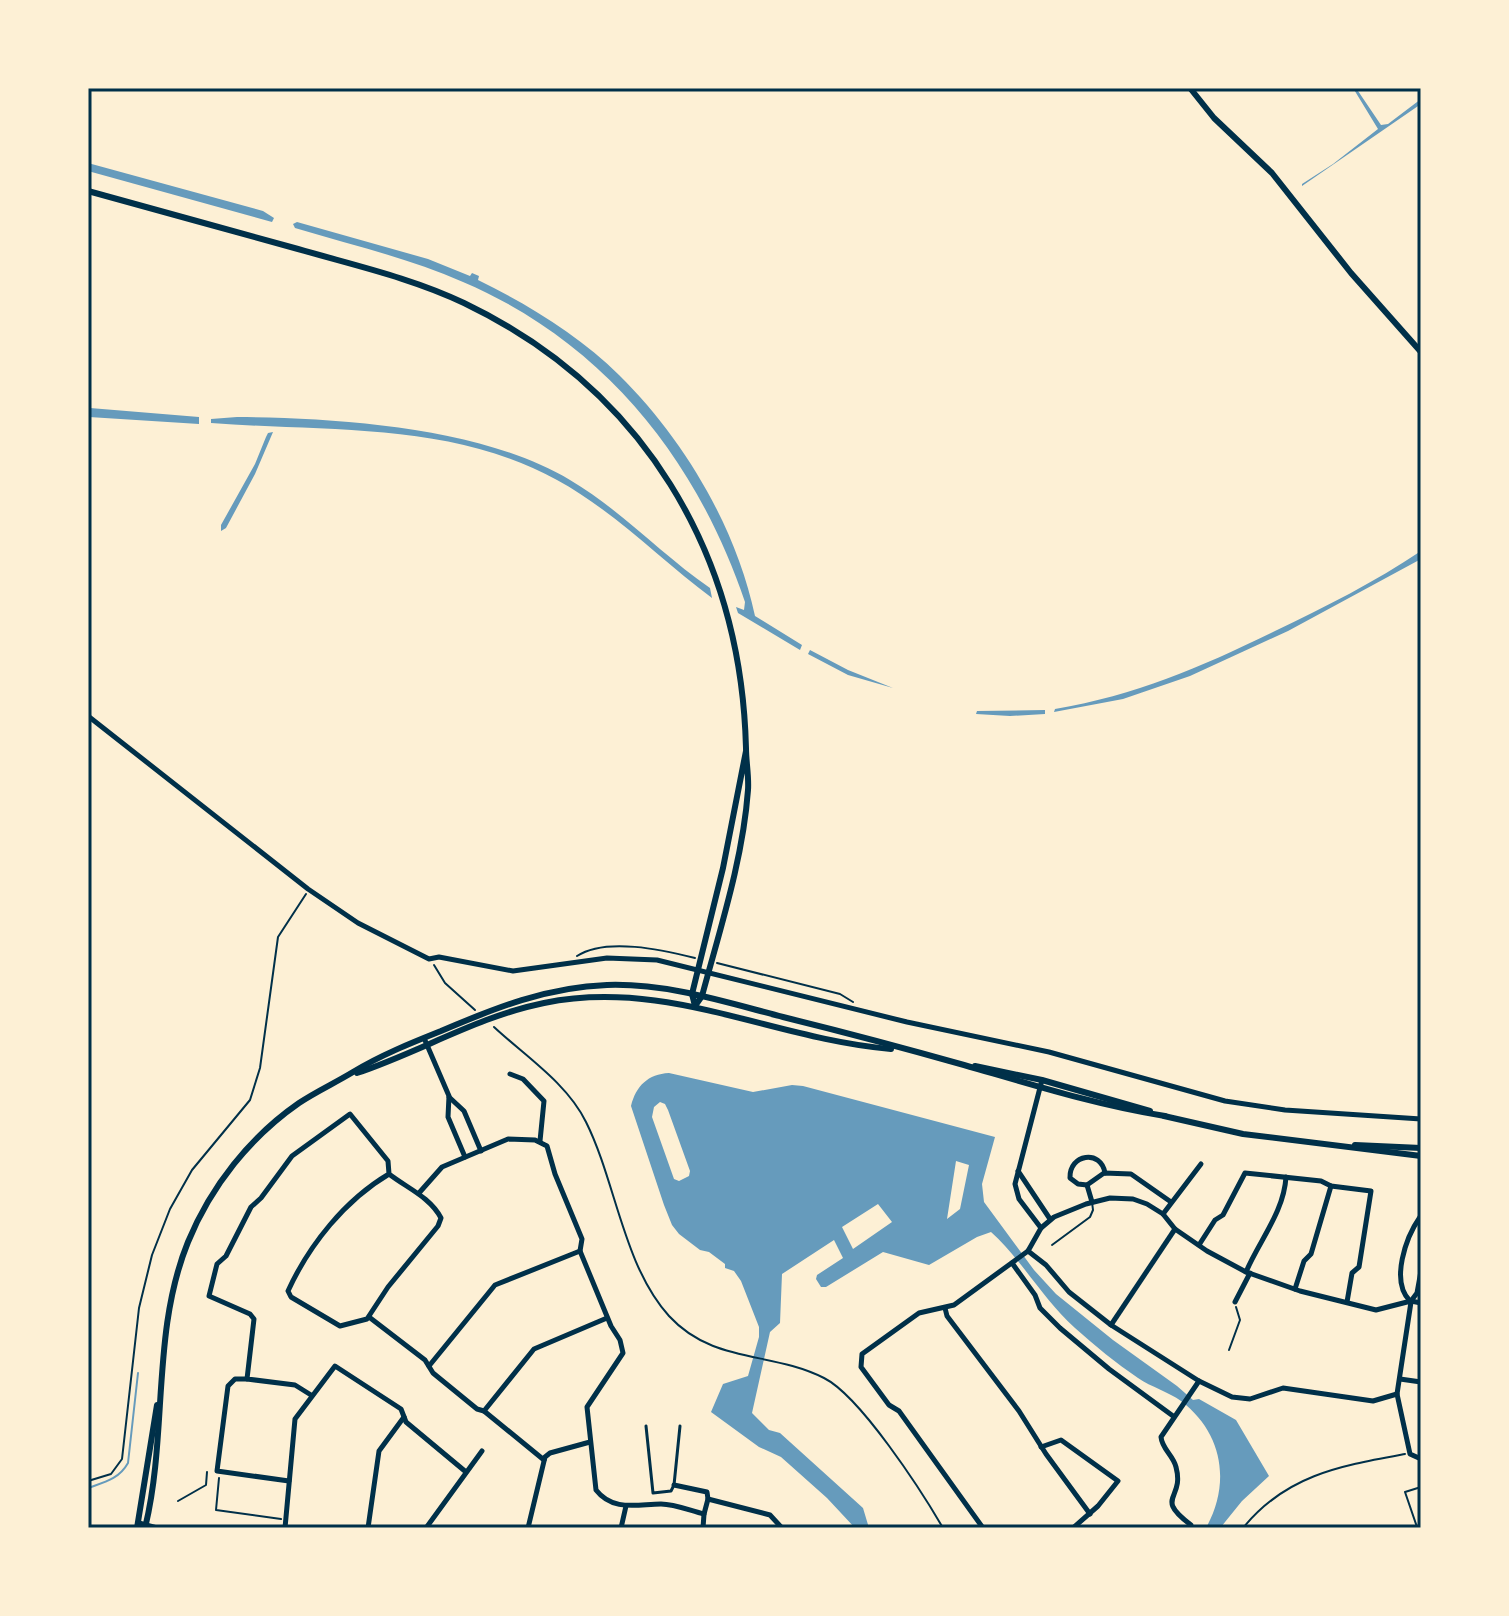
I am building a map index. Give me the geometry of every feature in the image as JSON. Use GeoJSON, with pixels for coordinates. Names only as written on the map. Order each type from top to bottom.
{"type":"FeatureCollection","features":[{"type":"Feature","properties":{"kind":"main road"},"geometry":{"type":"LineString","coordinates":[[1190,88],[1214,118],[1272,173],[1351,273],[1421,352]]}},
{"type":"Feature","properties":{"kind":"main road"},"geometry":{"type":"LineString","coordinates":[[88,191],[418,285],[463,303],[528,340],[592,390],[647,451],[685,509],[721,589],[737,651],[744,700],[748,789],[743,825],[714,953],[702,996],[695,1006]]}},
{"type":"Feature","properties":{"kind":"main road"},"geometry":{"type":"LineString","coordinates":[[695,1006],[692,994],[726,856],[746,751]]}},
{"type":"Feature","properties":{"kind":"main road"},"geometry":{"type":"LineString","coordinates":[[142,1526],[175,1281],[189,1240],[209,1200],[231,1167],[262,1133],[300,1103],[373,1060],[501,1006],[551,992],[619,985],[692,994],[1243,1134],[1421,1156]]}},
{"type":"Feature","properties":{"kind":"main road"},"geometry":{"type":"LineString","coordinates":[[346,1076],[505,1013],[556,1001],[625,996],[695,1006],[837,1042],[903,1050]]}},
{"type":"Feature","properties":{"kind":"main road"},"geometry":{"type":"LineString","coordinates":[[1348,1145],[1421,1148]]}},
{"type":"Feature","properties":{"kind":"street"},"geometry":{"type":"LineString","coordinates":[[88,716],[308,889],[358,923],[429,959],[439,957],[507,971],[619,957],[699,966],[865,1011],[1049,1052],[1225,1101],[1285,1110],[1421,1119]]}},
{"type":"Feature","properties":{"kind":"street"},"geometry":{"type":"LineString","coordinates":[[424,1038],[449,1096],[464,1111],[481,1151]]}},
{"type":"Feature","properties":{"kind":"street"},"geometry":{"type":"LineString","coordinates":[[510,1074],[523,1079],[544,1101],[540,1141]]}},
{"type":"Feature","properties":{"kind":"street"},"geometry":{"type":"LineString","coordinates":[[1041,1084],[1015,1184],[1017,1195],[1046,1224]]}},
{"type":"Feature","properties":{"kind":"street"},"geometry":{"type":"LineString","coordinates":[[449,1096],[448,1117],[465,1157]]}},
{"type":"Feature","properties":{"kind":"street"},"geometry":{"type":"LineString","coordinates":[[247,1379],[253,1317],[209,1296],[217,1264],[226,1256],[251,1207],[278,1178],[292,1156],[350,1114],[388,1161],[389,1174],[419,1193],[438,1213],[440,1222],[369,1317],[340,1326],[288,1293],[308,1254],[346,1207],[389,1174]]}},
{"type":"Feature","properties":{"kind":"street"},"geometry":{"type":"LineString","coordinates":[[419,1193],[440,1169],[512,1138],[540,1141],[549,1149],[555,1174],[582,1239],[580,1251],[623,1353],[587,1407],[596,1490],[605,1499],[626,1506],[668,1505],[704,1514]]}},
{"type":"Feature","properties":{"kind":"street"},"geometry":{"type":"LineString","coordinates":[[1105,1173],[1104,1166],[1097,1159],[1087,1157],[1075,1162],[1069,1172],[1070,1178],[1078,1184],[1087,1185],[1105,1173],[1133,1175],[1171,1202]]}},
{"type":"Feature","properties":{"kind":"street"},"geometry":{"type":"LineString","coordinates":[[1163,1214],[1201,1164]]}},
{"type":"Feature","properties":{"kind":"street"},"geometry":{"type":"LineString","coordinates":[[1017,1170],[1046,1224]]}},
{"type":"Feature","properties":{"kind":"street"},"geometry":{"type":"LineString","coordinates":[[1199,1245],[1215,1220],[1223,1215],[1245,1173],[1321,1181],[1331,1186],[1371,1191],[1359,1267],[1352,1273],[1347,1302]]}},
{"type":"Feature","properties":{"kind":"street"},"geometry":{"type":"LineString","coordinates":[[1235,1302],[1258,1244],[1265,1238],[1286,1187],[1286,1177]]}},
{"type":"Feature","properties":{"kind":"street"},"geometry":{"type":"LineString","coordinates":[[1087,1185],[1092,1202]]}},
{"type":"Feature","properties":{"kind":"street"},"geometry":{"type":"LineString","coordinates":[[1295,1289],[1304,1261],[1311,1254],[1331,1186]]}},
{"type":"Feature","properties":{"kind":"street"},"geometry":{"type":"LineString","coordinates":[[983,1528],[914,1430],[899,1411],[889,1405],[860,1364],[862,1354],[916,1315],[954,1305],[1026,1253],[1046,1224],[1092,1202],[1133,1199],[1163,1214],[1175,1229],[1199,1245],[1248,1272],[1295,1289],[1376,1310],[1411,1301],[1421,1303]]}},
{"type":"Feature","properties":{"kind":"street"},"geometry":{"type":"LineString","coordinates":[[1411,1301],[1404,1295],[1400,1277],[1407,1236],[1420,1219],[1421,1207]]}},
{"type":"Feature","properties":{"kind":"street"},"geometry":{"type":"LineString","coordinates":[[1111,1325],[1175,1229]]}},
{"type":"Feature","properties":{"kind":"street"},"geometry":{"type":"LineString","coordinates":[[429,1366],[495,1285],[580,1251]]}},
{"type":"Feature","properties":{"kind":"street"},"geometry":{"type":"LineString","coordinates":[[1026,1253],[1046,1265],[1069,1292],[1111,1325],[1199,1381],[1232,1397],[1245,1400],[1283,1388],[1369,1401],[1397,1394]]}},
{"type":"Feature","properties":{"kind":"street"},"geometry":{"type":"LineString","coordinates":[[1014,1262],[1040,1308],[1060,1328],[1173,1416]]}},
{"type":"Feature","properties":{"kind":"street"},"geometry":{"type":"LineString","coordinates":[[1421,1271],[1417,1293],[1411,1301],[1397,1394],[1410,1454],[1421,1459]]}},
{"type":"Feature","properties":{"kind":"street"},"geometry":{"type":"LineString","coordinates":[[945,1308],[947,1316],[1019,1411],[1090,1514]]}},
{"type":"Feature","properties":{"kind":"street"},"geometry":{"type":"LineString","coordinates":[[369,1317],[425,1360],[436,1376],[544,1460]]}},
{"type":"Feature","properties":{"kind":"street"},"geometry":{"type":"LineString","coordinates":[[484,1411],[534,1349],[607,1318]]}},
{"type":"Feature","properties":{"kind":"street"},"geometry":{"type":"LineString","coordinates":[[285,1528],[295,1419],[330,1369],[337,1366],[401,1409],[406,1422],[466,1472]]}},
{"type":"Feature","properties":{"kind":"street"},"geometry":{"type":"LineString","coordinates":[[289,1481],[217,1471],[228,1386],[235,1379],[247,1379],[295,1385],[311,1395]]}},
{"type":"Feature","properties":{"kind":"street"},"geometry":{"type":"LineString","coordinates":[[1400,1379],[1421,1382]]}},
{"type":"Feature","properties":{"kind":"street"},"geometry":{"type":"LineString","coordinates":[[1191,1528],[1172,1507],[1177,1472],[1161,1441],[1161,1433],[1199,1381]]}},
{"type":"Feature","properties":{"kind":"street"},"geometry":{"type":"LineString","coordinates":[[368,1528],[379,1451],[404,1417]]}},
{"type":"Feature","properties":{"kind":"street"},"geometry":{"type":"LineString","coordinates":[[646,1426],[653,1493],[668,1492]]}},
{"type":"Feature","properties":{"kind":"street"},"geometry":{"type":"LineString","coordinates":[[668,1505],[668,1492],[674,1485],[680,1426]]}},
{"type":"Feature","properties":{"kind":"street"},"geometry":{"type":"LineString","coordinates":[[1041,1447],[1061,1440],[1118,1481],[1090,1514],[1073,1528]]}},
{"type":"Feature","properties":{"kind":"street"},"geometry":{"type":"LineString","coordinates":[[528,1528],[544,1460],[550,1453],[590,1442]]}},
{"type":"Feature","properties":{"kind":"street"},"geometry":{"type":"LineString","coordinates":[[426,1528],[482,1451]]}},
{"type":"Feature","properties":{"kind":"street"},"geometry":{"type":"LineString","coordinates":[[674,1485],[707,1492],[703,1528]]}},
{"type":"Feature","properties":{"kind":"street"},"geometry":{"type":"LineString","coordinates":[[708,1499],[770,1515],[782,1528]]}},
{"type":"Feature","properties":{"kind":"street"},"geometry":{"type":"LineString","coordinates":[[621,1528],[626,1506]]}},
{"type":"Feature","properties":{"kind":"street"},"geometry":{"type":"LineString","coordinates":[[142,1526],[157,1528]]}},
{"type":"Feature","properties":{"kind":"lane"},"geometry":{"type":"LineString","coordinates":[[1052,1245],[1090,1217],[1092,1202]]}},
{"type":"Feature","properties":{"kind":"lane"},"geometry":{"type":"LineString","coordinates":[[1418,1527],[1405,1492],[1421,1487]]}},
{"type":"Feature","properties":{"kind":"path"},"geometry":{"type":"LineString","coordinates":[[88,1481],[111,1474],[122,1459],[139,1308],[152,1255],[170,1209],[192,1170],[250,1100],[260,1068],[278,937],[308,889]]}},
{"type":"Feature","properties":{"kind":"path"},"geometry":{"type":"LineString","coordinates":[[436,968],[445,983],[476,1011]]}},
{"type":"Feature","properties":{"kind":"path"},"geometry":{"type":"LineString","coordinates":[[823,990],[843,995],[865,1011]]}},
{"type":"Feature","properties":{"kind":"path"},"geometry":{"type":"LineString","coordinates":[[494,1027],[565,1092],[579,1110],[592,1135],[630,1242],[659,1303],[680,1327],[695,1338],[722,1350],[809,1371],[845,1393],[912,1480],[943,1528]]}},
{"type":"Feature","properties":{"kind":"path"},"geometry":{"type":"LineString","coordinates":[[1229,1350],[1240,1320],[1235,1302]]}},
{"type":"Feature","properties":{"kind":"path"},"geometry":{"type":"LineString","coordinates":[[1243,1528],[1271,1499],[1296,1483],[1345,1467],[1410,1454]]}},
{"type":"Feature","properties":{"kind":"path"},"geometry":{"type":"LineString","coordinates":[[178,1501],[206,1485],[207,1472]]}},
{"type":"Feature","properties":{"kind":"path"},"geometry":{"type":"LineString","coordinates":[[220,1472],[216,1510],[286,1519]]}},
{"type":"Feature","properties":{"kind":"water"},"geometry":{"type":"Polygon","coordinates":[[[1353,88],[1381,125],[1388,124],[1421,99],[1421,104],[1302,186],[1378,129],[1353,88]]]}},
{"type":"Feature","properties":{"kind":"water"},"geometry":{"type":"Polygon","coordinates":[[[88,163],[263,211],[274,218],[272,222],[88,171],[88,163]]]}},
{"type":"Feature","properties":{"kind":"water"},"geometry":{"type":"Polygon","coordinates":[[[297,222],[428,259],[470,276],[472,273],[479,276],[478,280],[552,322],[604,361],[665,427],[704,486],[735,550],[755,616],[802,645],[800,650],[738,613],[736,607],[744,610],[745,602],[725,550],[701,501],[672,454],[639,411],[602,372],[560,337],[514,307],[443,273],[295,228],[293,224],[297,222]]]}},
{"type":"Feature","properties":{"kind":"water"},"geometry":{"type":"Polygon","coordinates":[[[90,408],[199,417],[199,424],[89,417],[90,408]]]}},
{"type":"Feature","properties":{"kind":"water"},"geometry":{"type":"Polygon","coordinates":[[[237,417],[364,423],[409,429],[495,448],[535,462],[570,480],[607,505],[710,588],[712,598],[598,506],[557,480],[517,461],[475,448],[388,433],[211,423],[211,419],[237,417]]]}},
{"type":"Feature","properties":{"kind":"water"},"geometry":{"type":"Polygon","coordinates":[[[273,432],[255,474],[226,528],[221,531],[221,525],[255,464],[268,433],[273,432]]]}},
{"type":"Feature","properties":{"kind":"water"},"geometry":{"type":"Polygon","coordinates":[[[1421,551],[1421,559],[1288,631],[1190,676],[1123,699],[1054,712],[1055,709],[1141,688],[1221,656],[1350,594],[1421,551]]]}},
{"type":"Feature","properties":{"kind":"water"},"geometry":{"type":"Polygon","coordinates":[[[810,650],[893,688],[848,675],[808,654],[810,650]]]}},
{"type":"Feature","properties":{"kind":"water"},"geometry":{"type":"Polygon","coordinates":[[[1045,710],[1045,714],[976,714],[977,711],[1045,710]]]}},
{"type":"Feature","properties":{"kind":"water"},"geometry":{"type":"Polygon","coordinates":[[[669,1073],[753,1092],[803,1086],[995,1137],[982,1184],[984,1202],[1034,1270],[1056,1294],[1193,1400],[1199,1399],[1236,1420],[1269,1476],[1242,1501],[1221,1527],[1206,1528],[1219,1494],[1220,1476],[1219,1460],[1206,1428],[1181,1401],[1138,1378],[1075,1328],[991,1232],[929,1265],[883,1252],[826,1287],[821,1287],[817,1275],[843,1258],[834,1240],[782,1274],[780,1323],[770,1332],[752,1413],[769,1430],[780,1433],[863,1508],[869,1528],[855,1528],[781,1457],[759,1447],[711,1412],[723,1384],[748,1376],[759,1327],[734,1271],[725,1268],[725,1264],[709,1252],[700,1250],[679,1234],[664,1205],[631,1106],[644,1082],[669,1073]],[[660,1102],[654,1107],[652,1117],[674,1179],[679,1181],[689,1176],[690,1171],[668,1110],[660,1102]],[[956,1161],[947,1219],[960,1209],[969,1165],[956,1161]],[[878,1204],[842,1227],[853,1249],[892,1222],[878,1204]]]}},
{"type":"Feature","properties":{"kind":"waterway"},"geometry":{"type":"LineString","coordinates":[[88,1488],[116,1476],[128,1463],[138,1373]]}}]}
